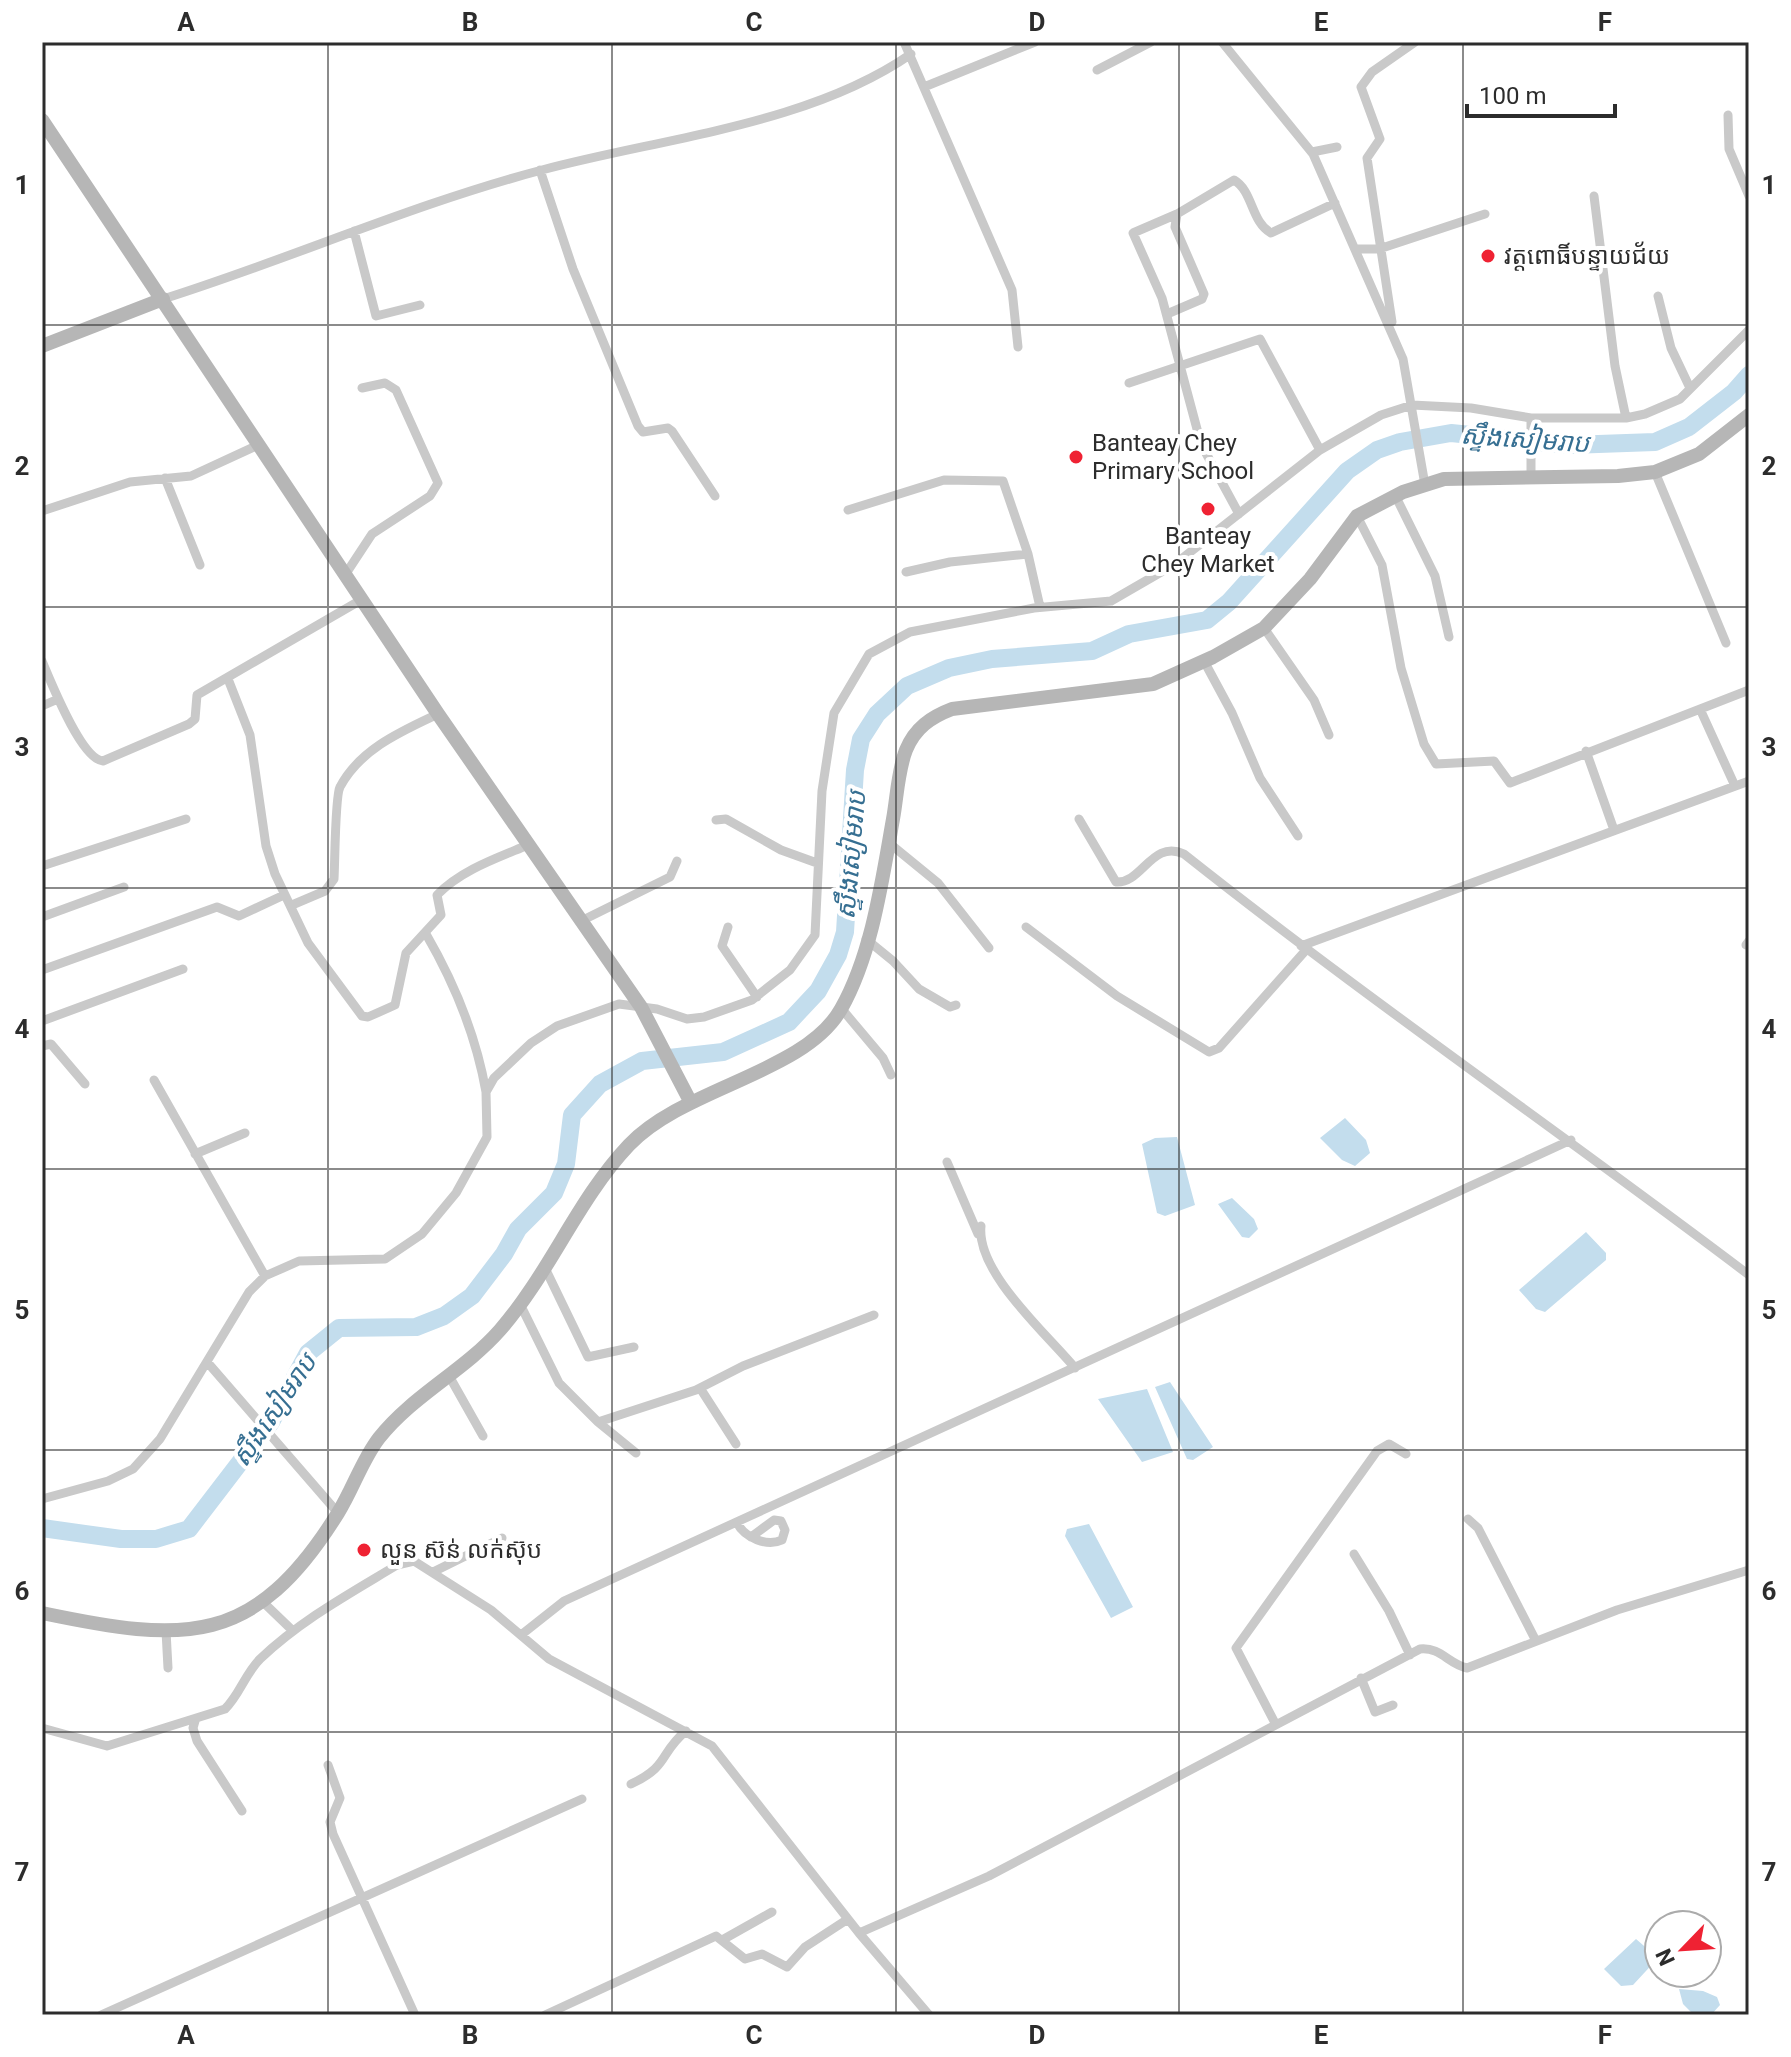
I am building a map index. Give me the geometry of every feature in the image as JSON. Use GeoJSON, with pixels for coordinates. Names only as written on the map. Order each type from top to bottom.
{"type":"FeatureCollection","features":[{"type":"Feature","properties":{"kind":"street"},"geometry":{"type":"LineString","coordinates":[[904,42],[1012,290],[1018,347]]}},
{"type":"Feature","properties":{"kind":"street"},"geometry":{"type":"LineString","coordinates":[[924,87],[1035,42]]}},
{"type":"Feature","properties":{"kind":"street"},"geometry":{"type":"LineString","coordinates":[[1097,70],[1151,42]]}},
{"type":"Feature","properties":{"kind":"street"},"geometry":{"type":"LineString","coordinates":[[1222,42],[1312,152],[1394,333]]}},
{"type":"Feature","properties":{"kind":"street"},"geometry":{"type":"LineString","coordinates":[[1415,42],[1372,72],[1361,87],[1380,139],[1367,158],[1379,249],[1394,333],[1412,405],[1412,421],[1425,485]]}},
{"type":"Feature","properties":{"kind":"street"},"geometry":{"type":"LineString","coordinates":[[42,346],[161,296],[251,271],[354,231],[540,170],[783,112],[851,90],[910,58]]}},
{"type":"Feature","properties":{"kind":"street"},"geometry":{"type":"LineString","coordinates":[[1728,115],[1729,149],[1749,196]]}},
{"type":"Feature","properties":{"kind":"street"},"geometry":{"type":"LineString","coordinates":[[42,120],[150,278],[361,600],[644,1012],[690,1101]]}},
{"type":"Feature","properties":{"kind":"street"},"geometry":{"type":"LineString","coordinates":[[1312,152],[1337,147]]}},
{"type":"Feature","properties":{"kind":"street"},"geometry":{"type":"LineString","coordinates":[[540,170],[573,269],[638,426],[643,432],[672,431],[715,496]]}},
{"type":"Feature","properties":{"kind":"street"},"geometry":{"type":"LineString","coordinates":[[1239,514],[1201,444],[1167,314],[1133,233],[1177,214],[1234,180],[1241,184],[1261,225],[1271,233],[1335,203]]}},
{"type":"Feature","properties":{"kind":"street"},"geometry":{"type":"LineString","coordinates":[[1594,196],[1615,366],[1626,418]]}},
{"type":"Feature","properties":{"kind":"street"},"geometry":{"type":"LineString","coordinates":[[1167,314],[1204,296],[1175,227],[1177,214]]}},
{"type":"Feature","properties":{"kind":"street"},"geometry":{"type":"LineString","coordinates":[[1357,249],[1379,249],[1485,214]]}},
{"type":"Feature","properties":{"kind":"street"},"geometry":{"type":"LineString","coordinates":[[354,231],[376,316],[420,305]]}},
{"type":"Feature","properties":{"kind":"street"},"geometry":{"type":"LineString","coordinates":[[1658,296],[1671,348],[1690,388]]}},
{"type":"Feature","properties":{"kind":"street"},"geometry":{"type":"LineString","coordinates":[[486,1092],[504,1067],[557,1026],[619,1004],[644,1012],[687,1019],[712,1015],[757,997],[799,961],[815,935],[825,763],[834,713],[869,654],[910,632],[1040,607],[1111,601],[1175,564],[1320,450],[1381,415],[1412,405],[1471,408],[1531,423],[1626,418],[1672,404],[1749,330]]}},
{"type":"Feature","properties":{"kind":"street"},"geometry":{"type":"LineString","coordinates":[[1129,383],[1260,339],[1320,450]]}},
{"type":"Feature","properties":{"kind":"street"},"geometry":{"type":"LineString","coordinates":[[345,575],[372,534],[430,496],[438,483],[396,390],[385,383],[362,388]]}},
{"type":"Feature","properties":{"kind":"street"},"geometry":{"type":"LineString","coordinates":[[42,1613],[128,1631],[166,1631],[215,1624],[264,1603],[318,1544],[376,1442],[409,1405],[498,1332],[545,1268],[589,1195],[630,1144],[665,1114],[795,1052],[841,1008],[866,939],[889,843],[905,751],[915,733],[931,719],[952,709],[1153,684],[1204,661],[1264,628],[1310,579],[1357,516],[1395,495],[1444,479],[1655,472],[1699,454],[1749,415]]}},
{"type":"Feature","properties":{"kind":"street"},"geometry":{"type":"LineString","coordinates":[[1531,423],[1531,477]]}},
{"type":"Feature","properties":{"kind":"street"},"geometry":{"type":"LineString","coordinates":[[42,511],[130,482],[191,476],[258,445]]}},
{"type":"Feature","properties":{"kind":"street"},"geometry":{"type":"LineString","coordinates":[[1655,472],[1726,643]]}},
{"type":"Feature","properties":{"kind":"street"},"geometry":{"type":"LineString","coordinates":[[165,478],[200,565]]}},
{"type":"Feature","properties":{"kind":"street"},"geometry":{"type":"LineString","coordinates":[[848,510],[944,480],[996,479],[1006,485],[1011,509],[1028,554],[1040,607]]}},
{"type":"Feature","properties":{"kind":"street"},"geometry":{"type":"LineString","coordinates":[[1395,495],[1435,576],[1449,637]]}},
{"type":"Feature","properties":{"kind":"street"},"geometry":{"type":"LineString","coordinates":[[1357,516],[1382,565],[1401,668],[1432,761],[1440,765],[1494,761],[1510,783],[1586,751],[1749,692]]}},
{"type":"Feature","properties":{"kind":"street"},"geometry":{"type":"LineString","coordinates":[[906,572],[950,562],[1028,554]]}},
{"type":"Feature","properties":{"kind":"street"},"geometry":{"type":"LineString","coordinates":[[42,661],[58,699],[89,754],[103,761],[189,724],[195,719],[197,695],[361,600]]}},
{"type":"Feature","properties":{"kind":"street"},"geometry":{"type":"LineString","coordinates":[[1264,628],[1314,700],[1329,735]]}},
{"type":"Feature","properties":{"kind":"street"},"geometry":{"type":"LineString","coordinates":[[1204,661],[1232,713],[1260,778],[1298,836]]}},
{"type":"Feature","properties":{"kind":"street"},"geometry":{"type":"LineString","coordinates":[[228,679],[250,735],[266,846],[284,895],[292,905],[308,943],[362,1016],[368,1017],[395,1005],[406,953],[441,915],[437,895],[469,871],[528,845]]}},
{"type":"Feature","properties":{"kind":"street"},"geometry":{"type":"LineString","coordinates":[[42,706],[58,699]]}},
{"type":"Feature","properties":{"kind":"street"},"geometry":{"type":"LineString","coordinates":[[1700,709],[1735,786]]}},
{"type":"Feature","properties":{"kind":"street"},"geometry":{"type":"LineString","coordinates":[[292,905],[325,891],[334,879],[338,789],[366,755],[389,737],[438,714]]}},
{"type":"Feature","properties":{"kind":"street"},"geometry":{"type":"LineString","coordinates":[[1586,751],[1614,830]]}},
{"type":"Feature","properties":{"kind":"street"},"geometry":{"type":"LineString","coordinates":[[1026,927],[1117,996],[1209,1052],[1219,1048],[1304,948],[1749,781]]}},
{"type":"Feature","properties":{"kind":"street"},"geometry":{"type":"LineString","coordinates":[[42,866],[186,819]]}},
{"type":"Feature","properties":{"kind":"street"},"geometry":{"type":"LineString","coordinates":[[716,820],[726,819],[781,850],[817,863]]}},
{"type":"Feature","properties":{"kind":"street"},"geometry":{"type":"LineString","coordinates":[[1079,819],[1116,882],[1125,882],[1158,854],[1175,849],[1304,948],[1571,1140],[1749,1275]]}},
{"type":"Feature","properties":{"kind":"street"},"geometry":{"type":"LineString","coordinates":[[889,843],[938,883],[989,948]]}},
{"type":"Feature","properties":{"kind":"street"},"geometry":{"type":"LineString","coordinates":[[581,921],[670,877],[677,861]]}},
{"type":"Feature","properties":{"kind":"street"},"geometry":{"type":"LineString","coordinates":[[42,917],[124,887]]}},
{"type":"Feature","properties":{"kind":"street"},"geometry":{"type":"LineString","coordinates":[[42,970],[217,907],[239,916],[284,895]]}},
{"type":"Feature","properties":{"kind":"street"},"geometry":{"type":"LineString","coordinates":[[728,927],[722,946],[757,997]]}},
{"type":"Feature","properties":{"kind":"street"},"geometry":{"type":"LineString","coordinates":[[42,1499],[108,1481],[133,1469],[160,1439],[249,1292],[265,1276],[303,1260],[385,1259],[422,1234],[456,1193],[487,1137],[486,1092],[479,1054],[465,1014],[426,934]]}},
{"type":"Feature","properties":{"kind":"street"},"geometry":{"type":"LineString","coordinates":[[866,939],[932,999],[950,1007],[956,1005]]}},
{"type":"Feature","properties":{"kind":"street"},"geometry":{"type":"LineString","coordinates":[[42,1021],[183,969]]}},
{"type":"Feature","properties":{"kind":"street"},"geometry":{"type":"LineString","coordinates":[[841,1008],[875,1047],[891,1075]]}},
{"type":"Feature","properties":{"kind":"street"},"geometry":{"type":"LineString","coordinates":[[42,1046],[51,1044],[85,1084]]}},
{"type":"Feature","properties":{"kind":"street"},"geometry":{"type":"LineString","coordinates":[[154,1080],[265,1276]]}},
{"type":"Feature","properties":{"kind":"street"},"geometry":{"type":"LineString","coordinates":[[195,1154],[245,1133]]}},
{"type":"Feature","properties":{"kind":"street"},"geometry":{"type":"LineString","coordinates":[[521,1635],[564,1601],[1571,1140]]}},
{"type":"Feature","properties":{"kind":"street"},"geometry":{"type":"LineString","coordinates":[[947,1162],[980,1232],[995,1273],[1075,1368]]}},
{"type":"Feature","properties":{"kind":"street"},"geometry":{"type":"LineString","coordinates":[[545,1268],[588,1357],[634,1347]]}},
{"type":"Feature","properties":{"kind":"street"},"geometry":{"type":"LineString","coordinates":[[520,1304],[559,1383],[598,1422],[636,1453]]}},
{"type":"Feature","properties":{"kind":"street"},"geometry":{"type":"LineString","coordinates":[[598,1422],[700,1388],[743,1366],[874,1315]]}},
{"type":"Feature","properties":{"kind":"street"},"geometry":{"type":"LineString","coordinates":[[208,1363],[338,1513]]}},
{"type":"Feature","properties":{"kind":"street"},"geometry":{"type":"LineString","coordinates":[[448,1374],[483,1436]]}},
{"type":"Feature","properties":{"kind":"street"},"geometry":{"type":"LineString","coordinates":[[700,1388],[736,1444]]}},
{"type":"Feature","properties":{"kind":"street"},"geometry":{"type":"LineString","coordinates":[[1275,1723],[1236,1648],[1377,1451],[1389,1444],[1406,1454]]}},
{"type":"Feature","properties":{"kind":"street"},"geometry":{"type":"LineString","coordinates":[[1468,1519],[1478,1528],[1536,1641]]}},
{"type":"Feature","properties":{"kind":"street"},"geometry":{"type":"LineString","coordinates":[[737,1523],[751,1537]]}},
{"type":"Feature","properties":{"kind":"street"},"geometry":{"type":"LineString","coordinates":[[433,1572],[502,1538]]}},
{"type":"Feature","properties":{"kind":"street"},"geometry":{"type":"LineString","coordinates":[[1354,1554],[1389,1611],[1410,1655]]}},
{"type":"Feature","properties":{"kind":"street"},"geometry":{"type":"LineString","coordinates":[[42,1728],[107,1746],[195,1721],[225,1709],[238,1697],[252,1669],[292,1630],[397,1565],[414,1561],[491,1610],[549,1659],[591,1684],[686,1731],[721,1755],[859,1933],[929,2015]]}},
{"type":"Feature","properties":{"kind":"street"},"geometry":{"type":"LineString","coordinates":[[859,1933],[989,1876],[1186,1775],[1275,1723],[1410,1655],[1430,1648],[1467,1668],[1617,1610],[1749,1570]]}},
{"type":"Feature","properties":{"kind":"street"},"geometry":{"type":"LineString","coordinates":[[264,1603],[292,1630]]}},
{"type":"Feature","properties":{"kind":"street"},"geometry":{"type":"LineString","coordinates":[[166,1631],[168,1668]]}},
{"type":"Feature","properties":{"kind":"street"},"geometry":{"type":"LineString","coordinates":[[1361,1678],[1375,1712],[1393,1705]]}},
{"type":"Feature","properties":{"kind":"street"},"geometry":{"type":"LineString","coordinates":[[195,1721],[193,1728],[197,1741],[242,1811]]}},
{"type":"Feature","properties":{"kind":"street"},"geometry":{"type":"LineString","coordinates":[[631,1784],[657,1770],[669,1747],[686,1731]]}},
{"type":"Feature","properties":{"kind":"street"},"geometry":{"type":"LineString","coordinates":[[328,1765],[340,1798],[330,1822],[415,2015]]}},
{"type":"Feature","properties":{"kind":"street"},"geometry":{"type":"LineString","coordinates":[[101,2015],[582,1799]]}},
{"type":"Feature","properties":{"kind":"street"},"geometry":{"type":"LineString","coordinates":[[545,2015],[705,1939],[724,1939],[772,1912]]}},
{"type":"Feature","properties":{"kind":"street"},"geometry":{"type":"LineString","coordinates":[[724,1939],[745,1959],[762,1954],[787,1967],[805,1947],[848,1919]]}},
{"type":"Feature","properties":{"kind":"water"},"geometry":{"type":"Polygon","coordinates":[[[1345,1118],[1366,1140],[1370,1153],[1355,1166],[1342,1160],[1320,1138],[1345,1118]]]}},
{"type":"Feature","properties":{"kind":"water"},"geometry":{"type":"Polygon","coordinates":[[[1177,1137],[1195,1205],[1165,1216],[1157,1213],[1142,1144],[1155,1138],[1177,1137]]]}},
{"type":"Feature","properties":{"kind":"water"},"geometry":{"type":"Polygon","coordinates":[[[1232,1198],[1254,1219],[1258,1229],[1249,1238],[1242,1237],[1218,1204],[1232,1198]]]}},
{"type":"Feature","properties":{"kind":"water"},"geometry":{"type":"Polygon","coordinates":[[[1586,1232],[1606,1253],[1606,1260],[1545,1312],[1536,1309],[1519,1290],[1586,1232]]]}},
{"type":"Feature","properties":{"kind":"water"},"geometry":{"type":"Polygon","coordinates":[[[1170,1382],[1213,1447],[1193,1460],[1187,1459],[1155,1387],[1170,1382]]]}},
{"type":"Feature","properties":{"kind":"water"},"geometry":{"type":"Polygon","coordinates":[[[1147,1389],[1173,1452],[1142,1462],[1098,1399],[1147,1389]]]}},
{"type":"Feature","properties":{"kind":"water"},"geometry":{"type":"Polygon","coordinates":[[[1089,1524],[1133,1607],[1111,1618],[1065,1536],[1067,1529],[1089,1524]]]}},
{"type":"Feature","properties":{"kind":"water"},"geometry":{"type":"Polygon","coordinates":[[[1636,1939],[1643,1945],[1643,1974],[1633,1985],[1621,1986],[1604,1969],[1636,1939]]]}},
{"type":"Feature","properties":{"kind":"water"},"geometry":{"type":"Polygon","coordinates":[[[1679,1989],[1703,1991],[1717,1997],[1720,2005],[1711,2015],[1694,2015],[1683,2004],[1679,1989]]]}},
{"type":"Feature","properties":{"kind":"waterway","name":"ស្ទឹងសៀមរាប"},"geometry":{"type":"LineString","coordinates":[[42,1528],[121,1539],[156,1539],[189,1529],[271,1422],[308,1353],[339,1328],[416,1327],[444,1316],[472,1296],[504,1254],[518,1229],[554,1193],[566,1164],[572,1115],[600,1084],[642,1061],[723,1052],[789,1022],[818,991],[838,955],[845,932],[855,770],[861,739],[877,714],[907,686],[949,668],[992,659],[1092,651],[1129,634],[1207,620],[1229,602],[1347,471],[1377,450],[1400,442],[1451,433],[1570,445],[1655,442],[1689,427],[1734,392],[1749,375]]}},
{"type":"Feature","properties":{"kind":"place","name":"វត្តពោធិ៍បន្ទាយជ័យ"},"geometry":{"type":"Point","coordinates":[1488,256]}},
{"type":"Feature","properties":{"kind":"place","name":"Banteay Chey Primary School"},"geometry":{"type":"Point","coordinates":[1076,457]}},
{"type":"Feature","properties":{"kind":"place","name":"Banteay Chey Market"},"geometry":{"type":"Point","coordinates":[1208,509]}},
{"type":"Feature","properties":{"kind":"place","name":"លួន ស៊ន់ លក់ស៊ុប"},"geometry":{"type":"Point","coordinates":[364,1550]}}]}
